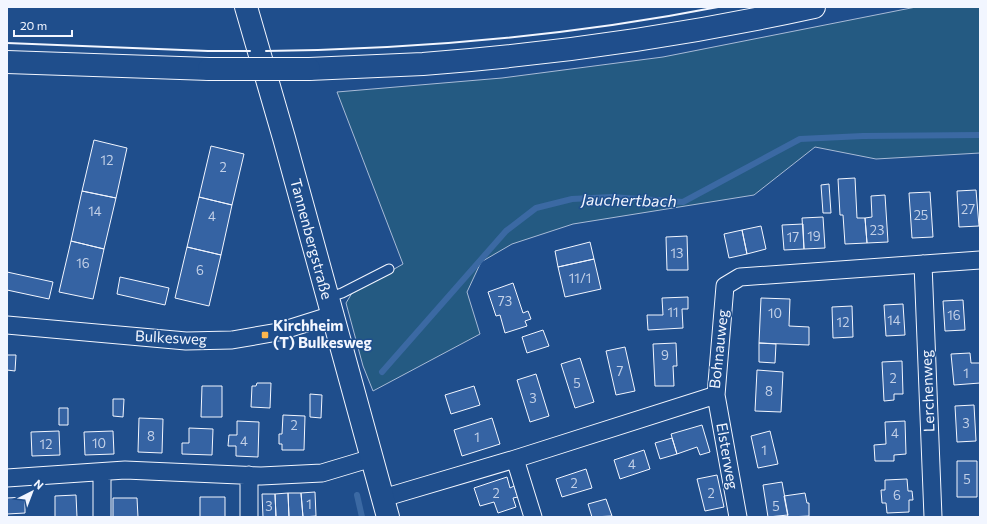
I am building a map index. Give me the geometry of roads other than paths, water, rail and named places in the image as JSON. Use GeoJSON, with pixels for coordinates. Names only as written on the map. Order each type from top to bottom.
{"type":"FeatureCollection","features":[{"type":"Feature","properties":{"kind":"main road","name":"Tannenbergstraße"},"geometry":{"type":"LineString","coordinates":[[246,7],[284,138],[386,507]]}},
{"type":"Feature","properties":{"kind":"main road"},"geometry":{"type":"LineString","coordinates":[[7,62],[209,69],[309,69],[423,64],[600,46],[694,31],[814,7]]}},
{"type":"Feature","properties":{"kind":"street","name":"Bohnauweg"},"geometry":{"type":"LineString","coordinates":[[386,507],[515,460],[716,395],[725,286],[740,277],[980,260]]}},
{"type":"Feature","properties":{"kind":"street","name":"Lerchenweg"},"geometry":{"type":"LineString","coordinates":[[923,264],[933,517]]}},
{"type":"Feature","properties":{"kind":"street","name":"Bulkesweg"},"geometry":{"type":"LineString","coordinates":[[7,325],[186,341],[232,340],[278,332],[330,306]]}},
{"type":"Feature","properties":{"kind":"street","name":"Elsterweg"},"geometry":{"type":"LineString","coordinates":[[716,395],[738,517]]}},
{"type":"Feature","properties":{"kind":"street"},"geometry":{"type":"LineString","coordinates":[[7,478],[126,470],[249,475],[322,473],[372,458]]}},
{"type":"Feature","properties":{"kind":"street"},"geometry":{"type":"LineString","coordinates":[[515,460],[533,517]]}},
{"type":"Feature","properties":{"kind":"street"},"geometry":{"type":"LineString","coordinates":[[102,472],[102,517]]}},
{"type":"Feature","properties":{"kind":"street"},"geometry":{"type":"LineString","coordinates":[[249,475],[249,517]]}},
{"type":"Feature","properties":{"kind":"lane"},"geometry":{"type":"LineString","coordinates":[[330,306],[342,294],[389,270]]}},
{"type":"Feature","properties":{"kind":"waterway","name":"Jauchertbach"},"geometry":{"type":"LineString","coordinates":[[382,372],[506,231],[536,208],[572,199],[611,197],[683,202],[800,139],[863,136],[980,135]]}},
{"type":"Feature","properties":{"kind":"waterway","name":"Jauchertbach"},"geometry":{"type":"LineString","coordinates":[[357,495],[362,517]]}},
{"type":"Feature","properties":{"kind":"place","name":"Kirchheim (T) Bulkesweg"},"geometry":{"type":"Point","coordinates":[265,335]}}]}
